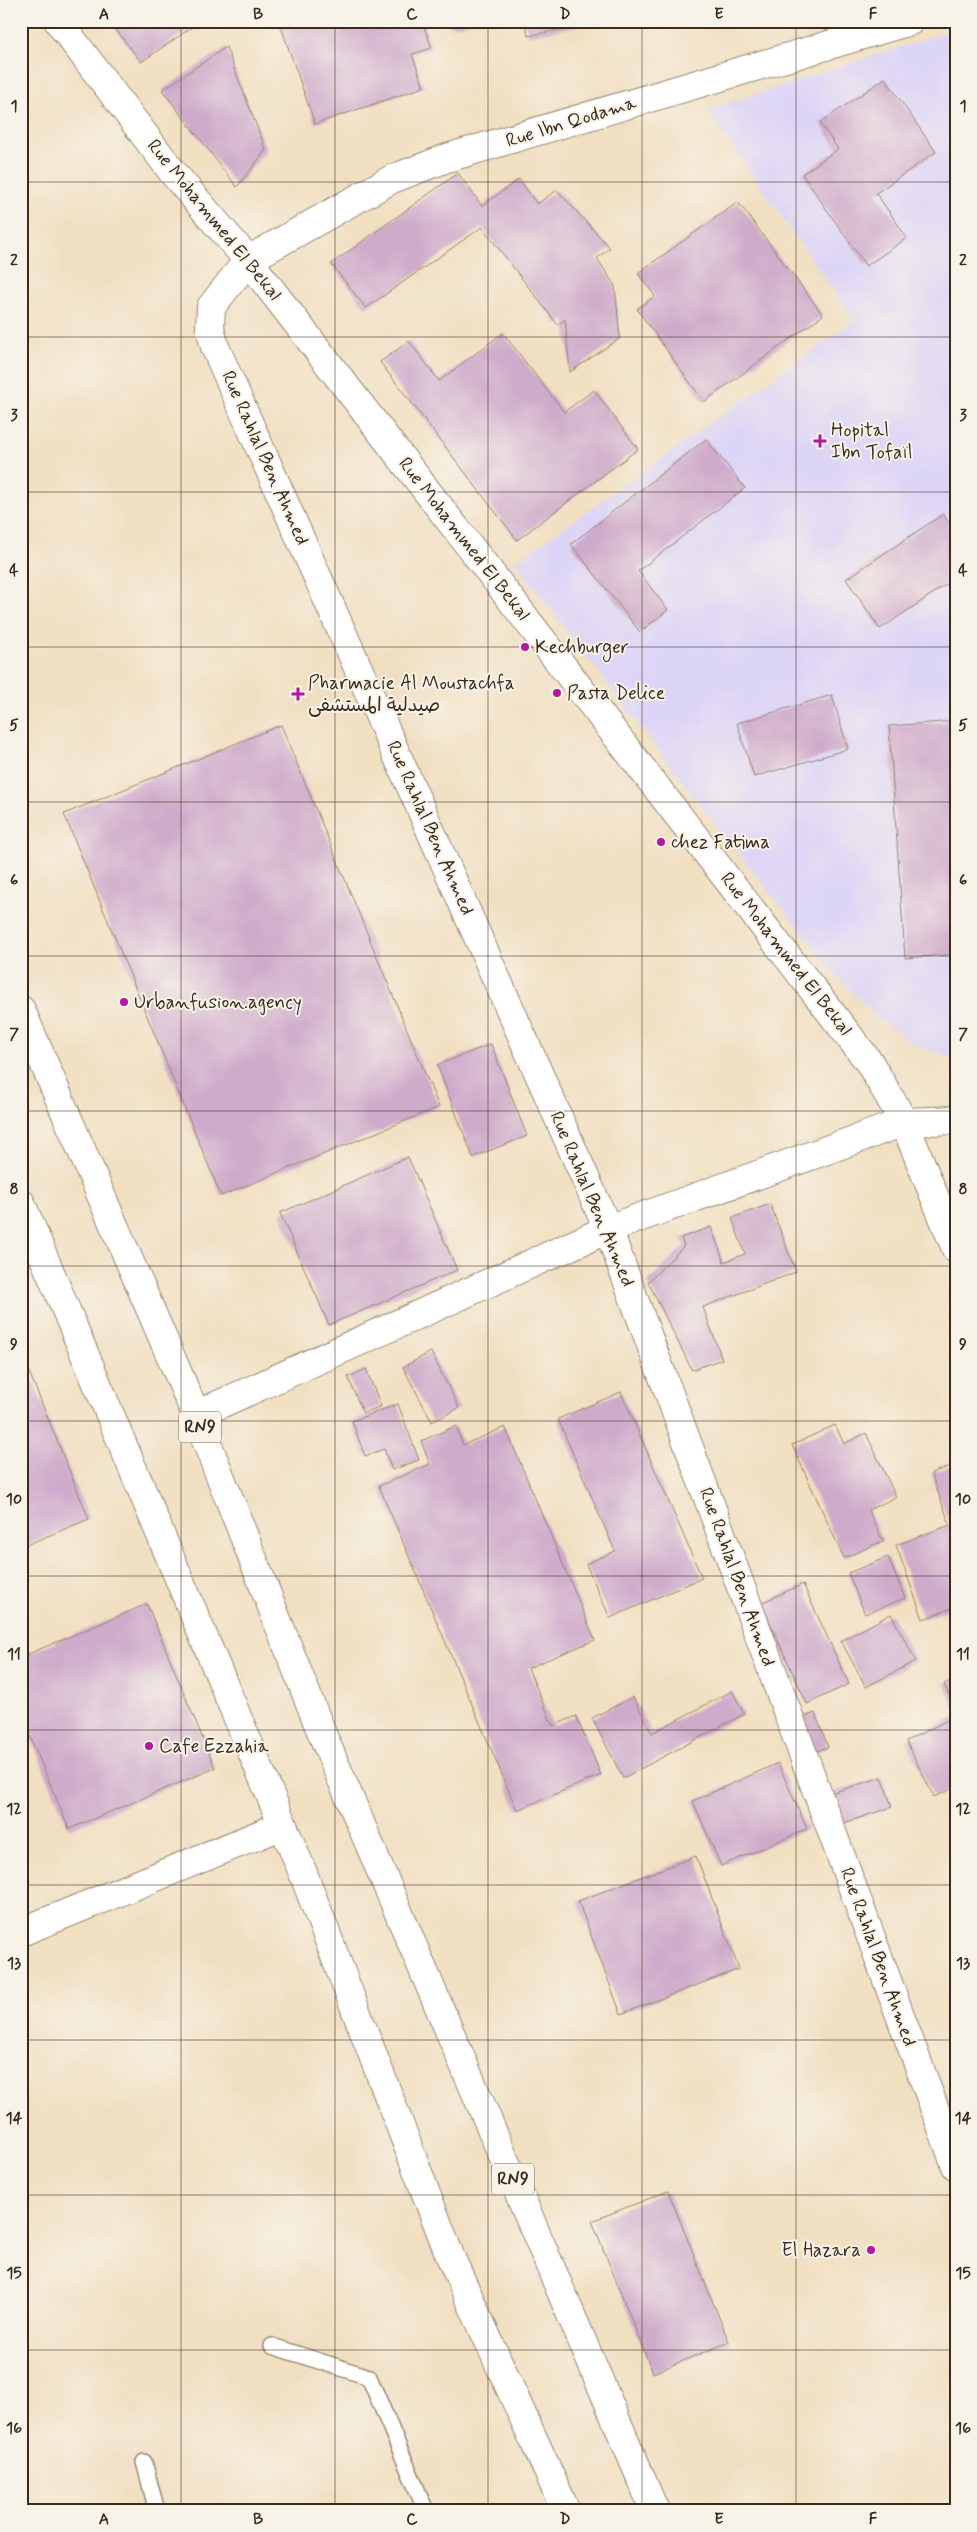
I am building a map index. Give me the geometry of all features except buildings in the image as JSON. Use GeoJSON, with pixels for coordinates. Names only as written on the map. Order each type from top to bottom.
{"type":"FeatureCollection","features":[{"type":"Feature","properties":{"kind":"street","name":"Rue Mohammed El Bekal"},"geometry":{"type":"LineString","coordinates":[[58,21],[174,174],[248,260],[869,1062],[904,1122],[956,1248]]}},
{"type":"Feature","properties":{"kind":"street","name":"Rue Ibn Qodama"},"geometry":{"type":"LineString","coordinates":[[248,260],[392,179],[447,158],[910,21]]}},
{"type":"Feature","properties":{"kind":"street","name":"Rue Rahlal Ben Ahmed"},"geometry":{"type":"LineString","coordinates":[[248,260],[211,307],[210,327],[215,347],[608,1229],[956,2166]]}},
{"type":"Feature","properties":{"kind":"street","name":"RN9"},"geometry":{"type":"LineString","coordinates":[[21,1010],[196,1415],[324,1736],[655,2511]]}},
{"type":"Feature","properties":{"kind":"street"},"geometry":{"type":"LineString","coordinates":[[196,1415],[608,1229],[904,1122],[956,1120]]}},
{"type":"Feature","properties":{"kind":"street"},"geometry":{"type":"LineString","coordinates":[[21,1203],[282,1825],[450,2256],[566,2511]]}},
{"type":"Feature","properties":{"kind":"street"},"geometry":{"type":"LineString","coordinates":[[21,1932],[282,1825]]}},
{"type":"Feature","properties":{"kind":"lane"},"geometry":{"type":"LineString","coordinates":[[272,2346],[369,2377],[426,2511]]}},
{"type":"Feature","properties":{"kind":"lane"},"geometry":{"type":"LineString","coordinates":[[144,2462],[157,2511]]}},
{"type":"Feature","properties":{"kind":"shaded area","name":"Hopital Ibn Tofaïl"},"geometry":{"type":"Polygon","coordinates":[[[956,29],[956,1058],[914,1045],[876,1016],[837,976],[698,802],[515,562],[855,321],[707,110],[956,29]]]}},
{"type":"Feature","properties":{"kind":"place","name":"Hopital Ibn Tofaïl"},"geometry":{"type":"Point","coordinates":[820,441]}},
{"type":"Feature","properties":{"kind":"place","name":"Kechburger"},"geometry":{"type":"Point","coordinates":[525,647]}},
{"type":"Feature","properties":{"kind":"place","name":"Pasta Delice"},"geometry":{"type":"Point","coordinates":[557,693]}},
{"type":"Feature","properties":{"kind":"place","name":"Pharmacie Al Moustachfa صيدلية المستشفى"},"geometry":{"type":"Point","coordinates":[298,694]}},
{"type":"Feature","properties":{"kind":"place","name":"chez Fatima"},"geometry":{"type":"Point","coordinates":[661,842]}},
{"type":"Feature","properties":{"kind":"place","name":"Urbanfusion.agency"},"geometry":{"type":"Point","coordinates":[124,1002]}},
{"type":"Feature","properties":{"kind":"place","name":"Cafe Ezzahia"},"geometry":{"type":"Point","coordinates":[149,1746]}},
{"type":"Feature","properties":{"kind":"place","name":"El Hazara"},"geometry":{"type":"Point","coordinates":[871,2250]}}]}
